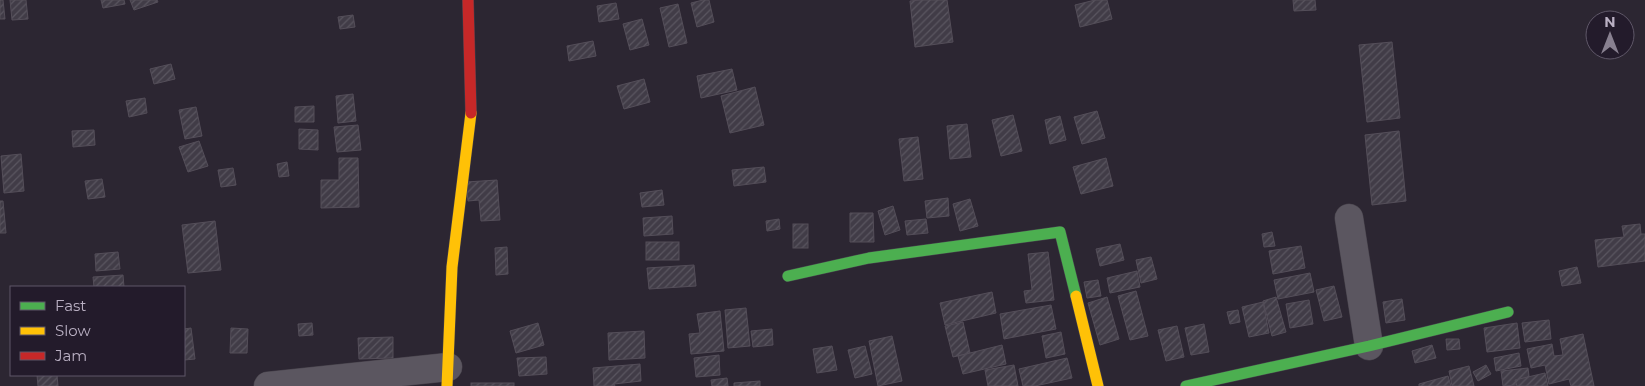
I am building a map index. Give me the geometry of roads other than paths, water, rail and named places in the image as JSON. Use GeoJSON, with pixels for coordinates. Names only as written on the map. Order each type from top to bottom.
{"type":"FeatureCollection","features":[{"type":"Feature","properties":{"kind":"street"},"geometry":{"type":"LineString","coordinates":[[268,386],[448,377],[452,267],[472,107],[468,0]]}},
{"type":"Feature","properties":{"kind":"street"},"geometry":{"type":"LineString","coordinates":[[1349,218],[1369,346]]}},
{"type":"Feature","properties":{"kind":"street"},"geometry":{"type":"LineString","coordinates":[[788,276],[869,258],[1060,232],[1098,386]]}},
{"type":"Feature","properties":{"kind":"street"},"geometry":{"type":"LineString","coordinates":[[1186,386],[1369,346],[1508,312]]}}]}
